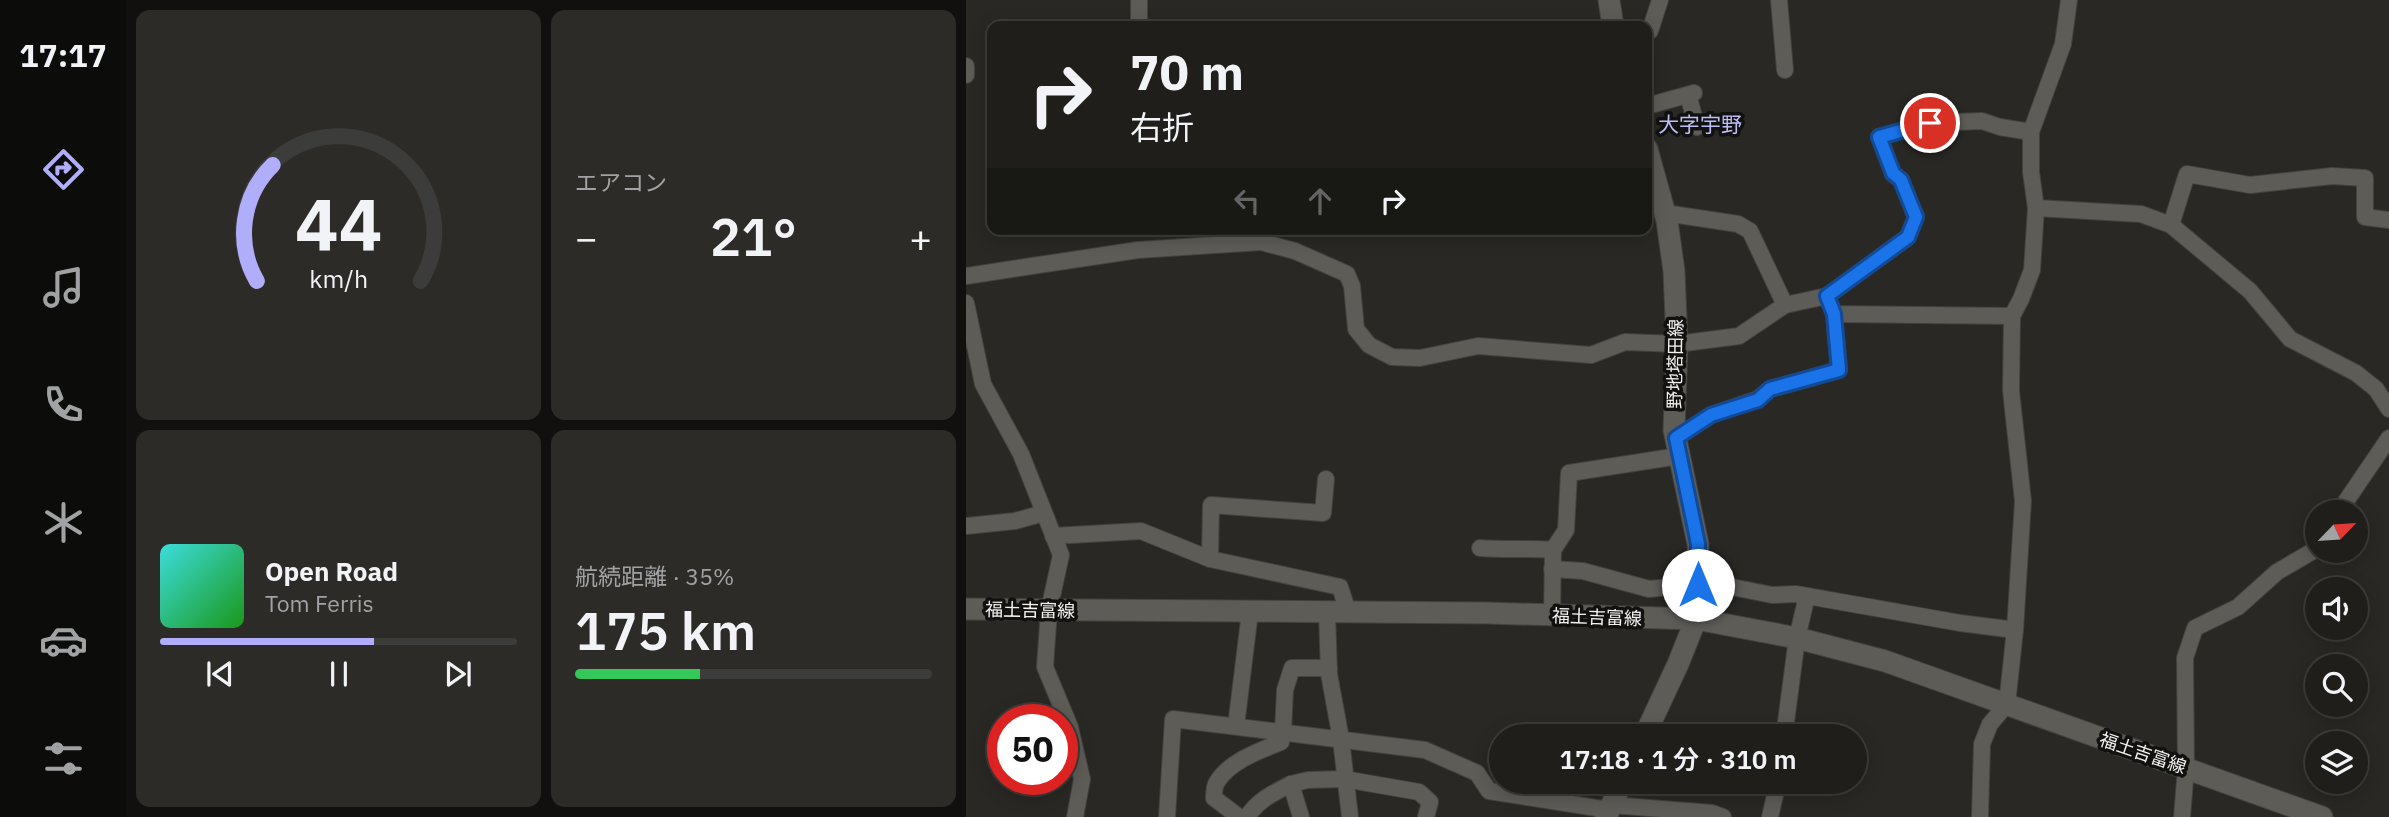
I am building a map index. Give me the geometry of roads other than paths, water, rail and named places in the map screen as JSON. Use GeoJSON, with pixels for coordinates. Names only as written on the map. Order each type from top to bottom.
{"type":"FeatureCollection","features":[{"type":"Feature","properties":{"kind":"main road"},"geometry":{"type":"LineString","coordinates":[[1609,0],[1612,21]]}},
{"type":"Feature","properties":{"kind":"main road","name":"野地塔田線"},"geometry":{"type":"LineString","coordinates":[[1650,724],[1696,619],[1698,585],[1698,544],[1677,447],[1674,271],[1665,213],[1652,167]]}},
{"type":"Feature","properties":{"kind":"main road","name":"福土吉富線"},"geometry":{"type":"LineString","coordinates":[[966,609],[1696,619],[1797,638],[1885,661],[2322,817]]}},
{"type":"Feature","properties":{"kind":"main road"},"geometry":{"type":"LineString","coordinates":[[1609,811],[1617,794]]}},
{"type":"Feature","properties":{"kind":"street"},"geometry":{"type":"LineString","coordinates":[[1139,0],[1139,21]]}},
{"type":"Feature","properties":{"kind":"street"},"geometry":{"type":"LineString","coordinates":[[1652,25],[1660,0]]}},
{"type":"Feature","properties":{"kind":"street"},"geometry":{"type":"LineString","coordinates":[[1779,0],[1785,70]]}},
{"type":"Feature","properties":{"kind":"street"},"geometry":{"type":"LineString","coordinates":[[1980,817],[1982,744],[1990,724],[2007,704],[2015,630],[2023,500],[2011,391],[2012,316],[2032,270],[2036,208],[2031,172],[2031,132],[2063,44],[2069,0]]}},
{"type":"Feature","properties":{"kind":"street"},"geometry":{"type":"LineString","coordinates":[[966,66],[966,75]]}},
{"type":"Feature","properties":{"kind":"street"},"geometry":{"type":"LineString","coordinates":[[1652,105],[1691,94],[1698,127]]}},
{"type":"Feature","properties":{"kind":"street"},"geometry":{"type":"LineString","coordinates":[[966,276],[1138,250],[1261,242],[1295,251],[1347,274],[1352,286],[1356,329],[1369,345],[1392,357],[1420,358],[1478,346],[1591,355],[1625,342],[1677,344],[1739,337],[1785,305],[1827,296],[1908,237],[1916,217],[1901,180],[1893,173],[1879,137],[1930,123],[1982,121],[2031,132]]}},
{"type":"Feature","properties":{"kind":"street"},"geometry":{"type":"LineString","coordinates":[[2171,225],[2187,174],[2250,185],[2332,176],[2365,178],[2365,217],[2389,220]]}},
{"type":"Feature","properties":{"kind":"street"},"geometry":{"type":"LineString","coordinates":[[2036,208],[2141,214],[2171,225],[2250,291],[2290,339],[2356,373],[2376,389],[2389,409]]}},
{"type":"Feature","properties":{"kind":"street"},"geometry":{"type":"LineString","coordinates":[[1665,213],[1738,224],[1750,231],[1785,305]]}},
{"type":"Feature","properties":{"kind":"street"},"geometry":{"type":"LineString","coordinates":[[1552,615],[1553,550],[1566,530],[1569,473],[1677,447],[1711,415],[1758,400],[1770,389],[1839,370],[1834,314],[1827,296]]}},
{"type":"Feature","properties":{"kind":"street"},"geometry":{"type":"LineString","coordinates":[[966,303],[983,384],[1021,454],[1061,555],[1049,610],[1045,667],[1069,727],[1082,779],[1075,817]]}},
{"type":"Feature","properties":{"kind":"street"},"geometry":{"type":"LineString","coordinates":[[1834,314],[2012,316]]}},
{"type":"Feature","properties":{"kind":"street"},"geometry":{"type":"LineString","coordinates":[[2348,500],[2389,438]]}},
{"type":"Feature","properties":{"kind":"street"},"geometry":{"type":"LineString","coordinates":[[1210,559],[1211,505],[1323,513],[1326,479]]}},
{"type":"Feature","properties":{"kind":"street"},"geometry":{"type":"LineString","coordinates":[[966,526],[1015,521],[1044,513]]}},
{"type":"Feature","properties":{"kind":"street"},"geometry":{"type":"LineString","coordinates":[[1053,536],[1141,531],[1210,559],[1340,587],[1329,668],[1350,817]]}},
{"type":"Feature","properties":{"kind":"street"},"geometry":{"type":"LineString","coordinates":[[1479,548],[1495,550],[1521,547],[1553,550]]}},
{"type":"Feature","properties":{"kind":"street"},"geometry":{"type":"LineString","coordinates":[[2182,817],[2186,768],[2185,658],[2195,628],[2238,607],[2277,572],[2305,556]]}},
{"type":"Feature","properties":{"kind":"street"},"geometry":{"type":"LineString","coordinates":[[1552,569],[1583,570],[1649,589],[1712,583],[1772,595],[1807,596],[2015,630]]}},
{"type":"Feature","properties":{"kind":"street"},"geometry":{"type":"LineString","coordinates":[[1785,724],[1797,638],[1807,596]]}},
{"type":"Feature","properties":{"kind":"street"},"geometry":{"type":"LineString","coordinates":[[1236,726],[1250,612]]}},
{"type":"Feature","properties":{"kind":"street"},"geometry":{"type":"LineString","coordinates":[[1238,817],[1214,799],[1216,783],[1232,767],[1254,753],[1281,742],[1285,690],[1292,668],[1329,668]]}},
{"type":"Feature","properties":{"kind":"street"},"geometry":{"type":"LineString","coordinates":[[1167,817],[1173,719],[1425,750],[1478,773],[1489,791],[1609,811],[1712,813],[1723,817]]}},
{"type":"Feature","properties":{"kind":"street"},"geometry":{"type":"LineString","coordinates":[[1247,817],[1253,808],[1268,796],[1291,784],[1308,780],[1344,779],[1419,792],[1430,802],[1426,817]]}},
{"type":"Feature","properties":{"kind":"street"},"geometry":{"type":"LineString","coordinates":[[1291,784],[1301,817]]}},
{"type":"Feature","properties":{"kind":"street"},"geometry":{"type":"LineString","coordinates":[[1770,817],[1775,794]]}},
{"type":"Feature","properties":{"kind":"district","name":"大字宇野"},"geometry":{"type":"Point","coordinates":[1700,124]}}]}
